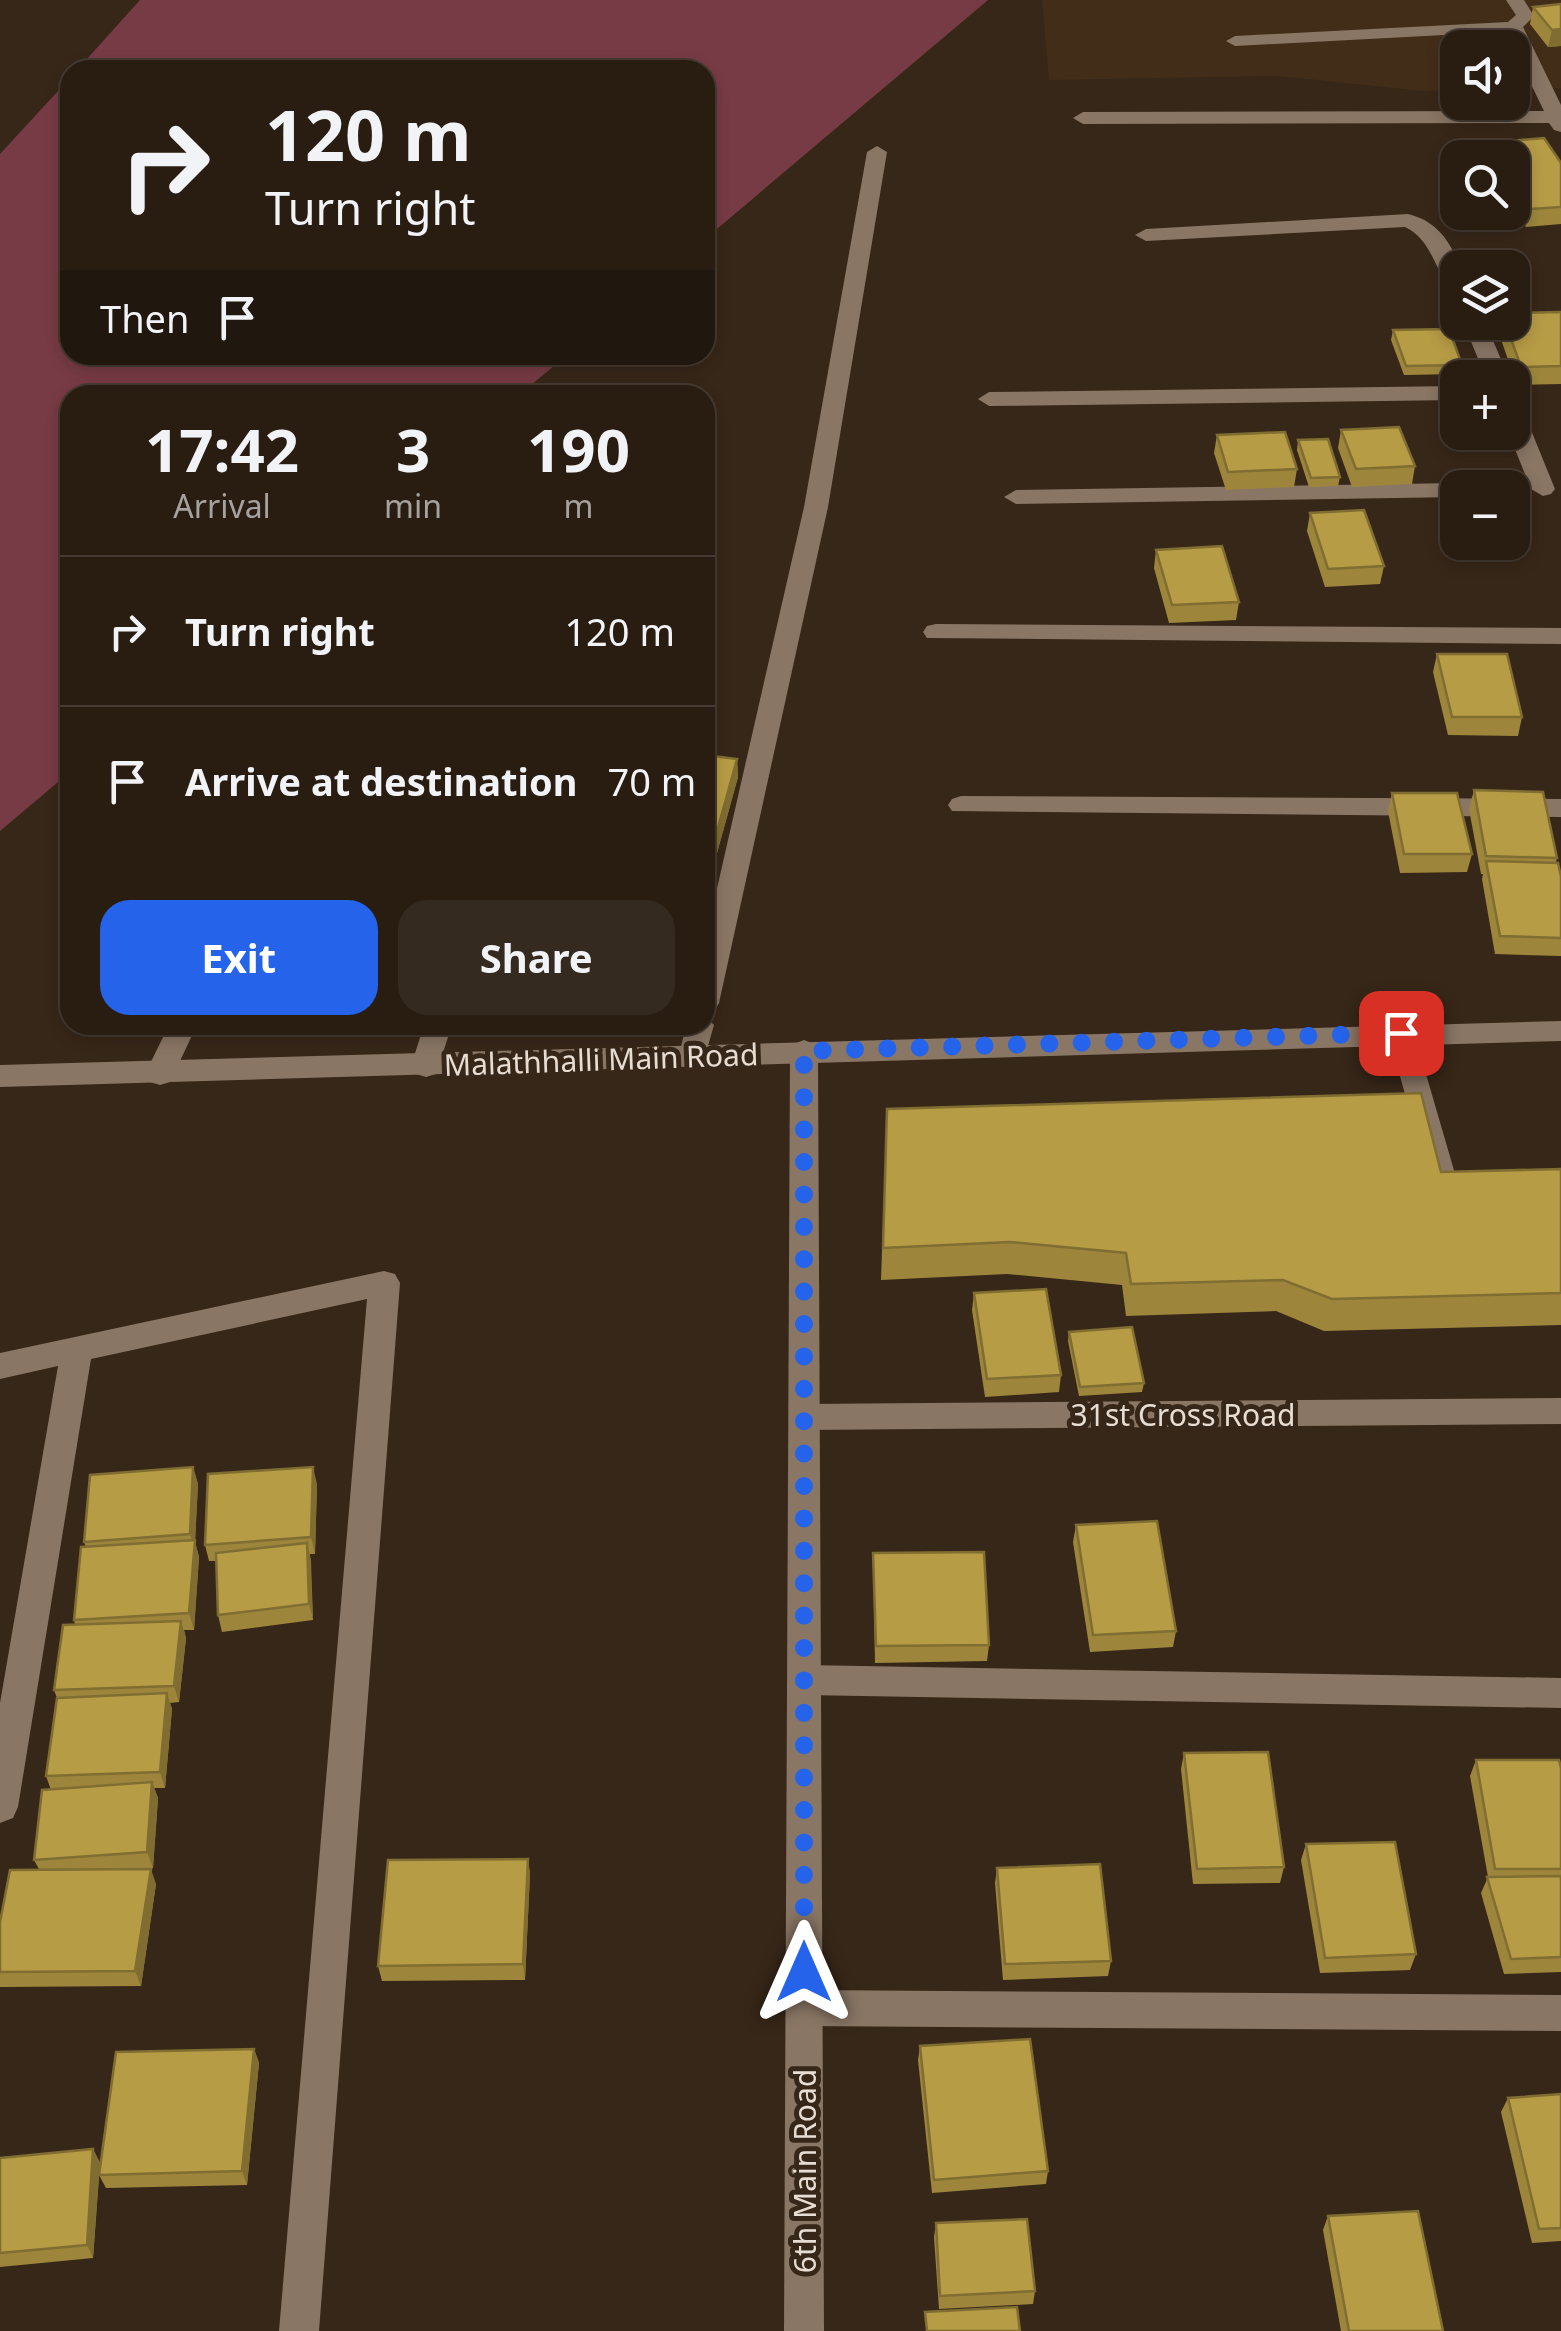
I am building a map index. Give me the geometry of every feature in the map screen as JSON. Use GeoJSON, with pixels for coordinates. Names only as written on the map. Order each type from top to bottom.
{"type":"FeatureCollection","features":[{"type":"Feature","properties":{"kind":"street"},"geometry":{"type":"LineString","coordinates":[[1082,118],[1559,122],[1513,27]]}},
{"type":"Feature","properties":{"kind":"street"},"geometry":{"type":"LineString","coordinates":[[715,958],[816,506],[876,152]]}},
{"type":"Feature","properties":{"kind":"street"},"geometry":{"type":"LineString","coordinates":[[1146,235],[1408,220],[1426,226],[1442,250]]}},
{"type":"Feature","properties":{"kind":"street"},"geometry":{"type":"LineString","coordinates":[[989,399],[1440,393]]}},
{"type":"Feature","properties":{"kind":"street"},"geometry":{"type":"LineString","coordinates":[[1530,447],[1552,488]]}},
{"type":"Feature","properties":{"kind":"street"},"geometry":{"type":"LineString","coordinates":[[1016,497],[1440,490]]}},
{"type":"Feature","properties":{"kind":"street"},"geometry":{"type":"LineString","coordinates":[[936,632],[1561,636]]}},
{"type":"Feature","properties":{"kind":"street"},"geometry":{"type":"LineString","coordinates":[[961,806],[1561,808]]}},
{"type":"Feature","properties":{"kind":"street","name":"Malathhalli Main Road"},"geometry":{"type":"LineString","coordinates":[[0,1076],[1561,1031]]}},
{"type":"Feature","properties":{"kind":"street"},"geometry":{"type":"LineString","coordinates":[[160,1074],[178,1035]]}},
{"type":"Feature","properties":{"kind":"street"},"geometry":{"type":"LineString","coordinates":[[426,1066],[435,1035]]}},
{"type":"Feature","properties":{"kind":"street"},"geometry":{"type":"LineString","coordinates":[[693,1056],[698,1035]]}},
{"type":"Feature","properties":{"kind":"street","name":"6th Main Road"},"geometry":{"type":"LineString","coordinates":[[804,1051],[804,2331]]}},
{"type":"Feature","properties":{"kind":"street"},"geometry":{"type":"LineString","coordinates":[[0,1366],[384,1282],[299,2331]]}},
{"type":"Feature","properties":{"kind":"street"},"geometry":{"type":"LineString","coordinates":[[0,1807],[77,1349]]}},
{"type":"Feature","properties":{"kind":"street","name":"31st Cross Road"},"geometry":{"type":"LineString","coordinates":[[805,1417],[1561,1412]]}},
{"type":"Feature","properties":{"kind":"street"},"geometry":{"type":"LineString","coordinates":[[805,1680],[1561,1694]]}},
{"type":"Feature","properties":{"kind":"street"},"geometry":{"type":"LineString","coordinates":[[804,2008],[1561,2012]]}},
{"type":"Feature","properties":{"kind":"lane"},"geometry":{"type":"LineString","coordinates":[[1235,42],[1513,27],[1525,16],[1515,0]]}},
{"type":"Feature","properties":{"kind":"lane"},"geometry":{"type":"LineString","coordinates":[[1401,1033],[1444,1184]]}},
{"type":"Feature","properties":{"kind":"shaded area"},"geometry":{"type":"Polygon","coordinates":[[[140,0],[988,0],[715,231],[715,60],[86,60],[140,0]]]}},
{"type":"Feature","properties":{"kind":"shaded area"},"geometry":{"type":"Polygon","coordinates":[[[1042,0],[1561,0],[1561,88],[1530,89],[1530,30],[1440,30],[1440,90],[1278,76],[1049,80],[1042,0]]]}},
{"type":"Feature","properties":{"kind":"shaded area"},"geometry":{"type":"Polygon","coordinates":[[[60,89],[60,365],[555,365],[531,385],[60,385],[60,780],[0,831],[0,154],[60,89]]]}},
{"type":"Feature","properties":{"kind":"building"},"geometry":{"type":"Polygon","coordinates":[[[1561,4],[1561,29],[1552,30],[1533,7],[1561,4]]]}},
{"type":"Feature","properties":{"kind":"building"},"geometry":{"type":"Polygon","coordinates":[[[1544,138],[1561,163],[1561,207],[1530,209],[1530,140],[1522,140],[1544,138]]]}},
{"type":"Feature","properties":{"kind":"building"},"geometry":{"type":"Polygon","coordinates":[[[1561,312],[1561,366],[1530,367],[1530,360],[1519,360],[1511,340],[1530,340],[1530,313],[1561,312]]]}},
{"type":"Feature","properties":{"kind":"building"},"geometry":{"type":"Polygon","coordinates":[[[1440,329],[1440,340],[1453,340],[1460,360],[1440,360],[1440,365],[1406,366],[1393,330],[1440,329]]]}},
{"type":"Feature","properties":{"kind":"building"},"geometry":{"type":"Polygon","coordinates":[[[1399,427],[1415,466],[1356,469],[1341,430],[1399,427]]]}},
{"type":"Feature","properties":{"kind":"building"},"geometry":{"type":"Polygon","coordinates":[[[1285,432],[1297,469],[1228,472],[1217,435],[1285,432]]]}},
{"type":"Feature","properties":{"kind":"building"},"geometry":{"type":"Polygon","coordinates":[[[1328,439],[1340,477],[1311,478],[1298,440],[1328,439]]]}},
{"type":"Feature","properties":{"kind":"building"},"geometry":{"type":"Polygon","coordinates":[[[1364,510],[1384,566],[1328,569],[1310,513],[1364,510]]]}},
{"type":"Feature","properties":{"kind":"building"},"geometry":{"type":"Polygon","coordinates":[[[1222,546],[1239,602],[1172,605],[1156,550],[1222,546]]]}},
{"type":"Feature","properties":{"kind":"building"},"geometry":{"type":"Polygon","coordinates":[[[1437,654],[1507,654],[1522,717],[1452,717],[1437,654]]]}},
{"type":"Feature","properties":{"kind":"building"},"geometry":{"type":"Polygon","coordinates":[[[715,756],[737,759],[716,835],[715,756]]]}},
{"type":"Feature","properties":{"kind":"building"},"geometry":{"type":"Polygon","coordinates":[[[1474,790],[1543,792],[1557,858],[1486,856],[1474,790]]]}},
{"type":"Feature","properties":{"kind":"building"},"geometry":{"type":"Polygon","coordinates":[[[1392,793],[1457,793],[1472,854],[1404,854],[1392,793]]]}},
{"type":"Feature","properties":{"kind":"building"},"geometry":{"type":"Polygon","coordinates":[[[1486,861],[1558,863],[1561,938],[1500,936],[1486,861]]]}},
{"type":"Feature","properties":{"kind":"building"},"geometry":{"type":"Polygon","coordinates":[[[1421,1093],[1441,1172],[1561,1169],[1561,1293],[1332,1299],[1283,1280],[1131,1284],[1126,1253],[1010,1242],[883,1248],[887,1109],[1421,1093]]]}},
{"type":"Feature","properties":{"kind":"building"},"geometry":{"type":"Polygon","coordinates":[[[1046,1289],[1061,1375],[987,1379],[974,1293],[1046,1289]]]}},
{"type":"Feature","properties":{"kind":"building"},"geometry":{"type":"Polygon","coordinates":[[[1132,1327],[1144,1383],[1080,1387],[1069,1332],[1132,1327]]]}},
{"type":"Feature","properties":{"kind":"building"},"geometry":{"type":"Polygon","coordinates":[[[193,1467],[190,1534],[84,1542],[90,1475],[193,1467]]]}},
{"type":"Feature","properties":{"kind":"building"},"geometry":{"type":"Polygon","coordinates":[[[313,1467],[311,1537],[205,1545],[208,1474],[313,1467]]]}},
{"type":"Feature","properties":{"kind":"building"},"geometry":{"type":"Polygon","coordinates":[[[1157,1521],[1176,1631],[1093,1635],[1076,1525],[1157,1521]]]}},
{"type":"Feature","properties":{"kind":"building"},"geometry":{"type":"Polygon","coordinates":[[[195,1540],[189,1613],[74,1620],[81,1547],[195,1540]]]}},
{"type":"Feature","properties":{"kind":"building"},"geometry":{"type":"Polygon","coordinates":[[[307,1543],[309,1604],[218,1615],[216,1553],[307,1543]]]}},
{"type":"Feature","properties":{"kind":"building"},"geometry":{"type":"Polygon","coordinates":[[[984,1552],[989,1645],[876,1646],[873,1553],[984,1552]]]}},
{"type":"Feature","properties":{"kind":"building"},"geometry":{"type":"Polygon","coordinates":[[[181,1621],[174,1686],[54,1690],[63,1625],[181,1621]]]}},
{"type":"Feature","properties":{"kind":"building"},"geometry":{"type":"Polygon","coordinates":[[[167,1693],[160,1772],[46,1776],[57,1698],[167,1693]]]}},
{"type":"Feature","properties":{"kind":"building"},"geometry":{"type":"Polygon","coordinates":[[[1268,1752],[1284,1867],[1197,1869],[1184,1753],[1268,1752]]]}},
{"type":"Feature","properties":{"kind":"building"},"geometry":{"type":"Polygon","coordinates":[[[1476,1760],[1559,1760],[1561,1869],[1495,1869],[1476,1760]]]}},
{"type":"Feature","properties":{"kind":"building"},"geometry":{"type":"Polygon","coordinates":[[[152,1782],[147,1852],[34,1860],[42,1790],[152,1782]]]}},
{"type":"Feature","properties":{"kind":"building"},"geometry":{"type":"Polygon","coordinates":[[[1395,1842],[1416,1954],[1325,1958],[1306,1844],[1395,1842]]]}},
{"type":"Feature","properties":{"kind":"building"},"geometry":{"type":"Polygon","coordinates":[[[528,1859],[523,1964],[378,1966],[388,1860],[528,1859]]]}},
{"type":"Feature","properties":{"kind":"building"},"geometry":{"type":"Polygon","coordinates":[[[1100,1864],[1111,1961],[1005,1964],[997,1868],[1100,1864]]]}},
{"type":"Feature","properties":{"kind":"building"},"geometry":{"type":"Polygon","coordinates":[[[151,1869],[135,1971],[0,1972],[0,1922],[10,1870],[151,1869]]]}},
{"type":"Feature","properties":{"kind":"building"},"geometry":{"type":"Polygon","coordinates":[[[1561,1876],[1561,1957],[1511,1959],[1487,1877],[1561,1876]]]}},
{"type":"Feature","properties":{"kind":"building"},"geometry":{"type":"Polygon","coordinates":[[[1030,2039],[1048,2171],[934,2180],[920,2046],[1030,2039]]]}},
{"type":"Feature","properties":{"kind":"building"},"geometry":{"type":"Polygon","coordinates":[[[254,2049],[242,2171],[99,2175],[116,2052],[254,2049]]]}},
{"type":"Feature","properties":{"kind":"building"},"geometry":{"type":"Polygon","coordinates":[[[1561,2094],[1561,2228],[1539,2229],[1508,2098],[1561,2094]]]}},
{"type":"Feature","properties":{"kind":"building"},"geometry":{"type":"Polygon","coordinates":[[[93,2149],[87,2245],[0,2253],[0,2158],[93,2149]]]}},
{"type":"Feature","properties":{"kind":"building"},"geometry":{"type":"Polygon","coordinates":[[[1418,2211],[1443,2331],[1349,2331],[1328,2216],[1418,2211]]]}},
{"type":"Feature","properties":{"kind":"building"},"geometry":{"type":"Polygon","coordinates":[[[1027,2219],[1035,2291],[940,2296],[936,2223],[1027,2219]]]}},
{"type":"Feature","properties":{"kind":"building"},"geometry":{"type":"Polygon","coordinates":[[[1017,2307],[1020,2331],[927,2331],[925,2312],[1017,2307]]]}},
{"type":"Feature","properties":{"kind":"route"},"geometry":{"type":"LineString","coordinates":[[804,1972],[804,1051],[1401,1033]]}}]}
